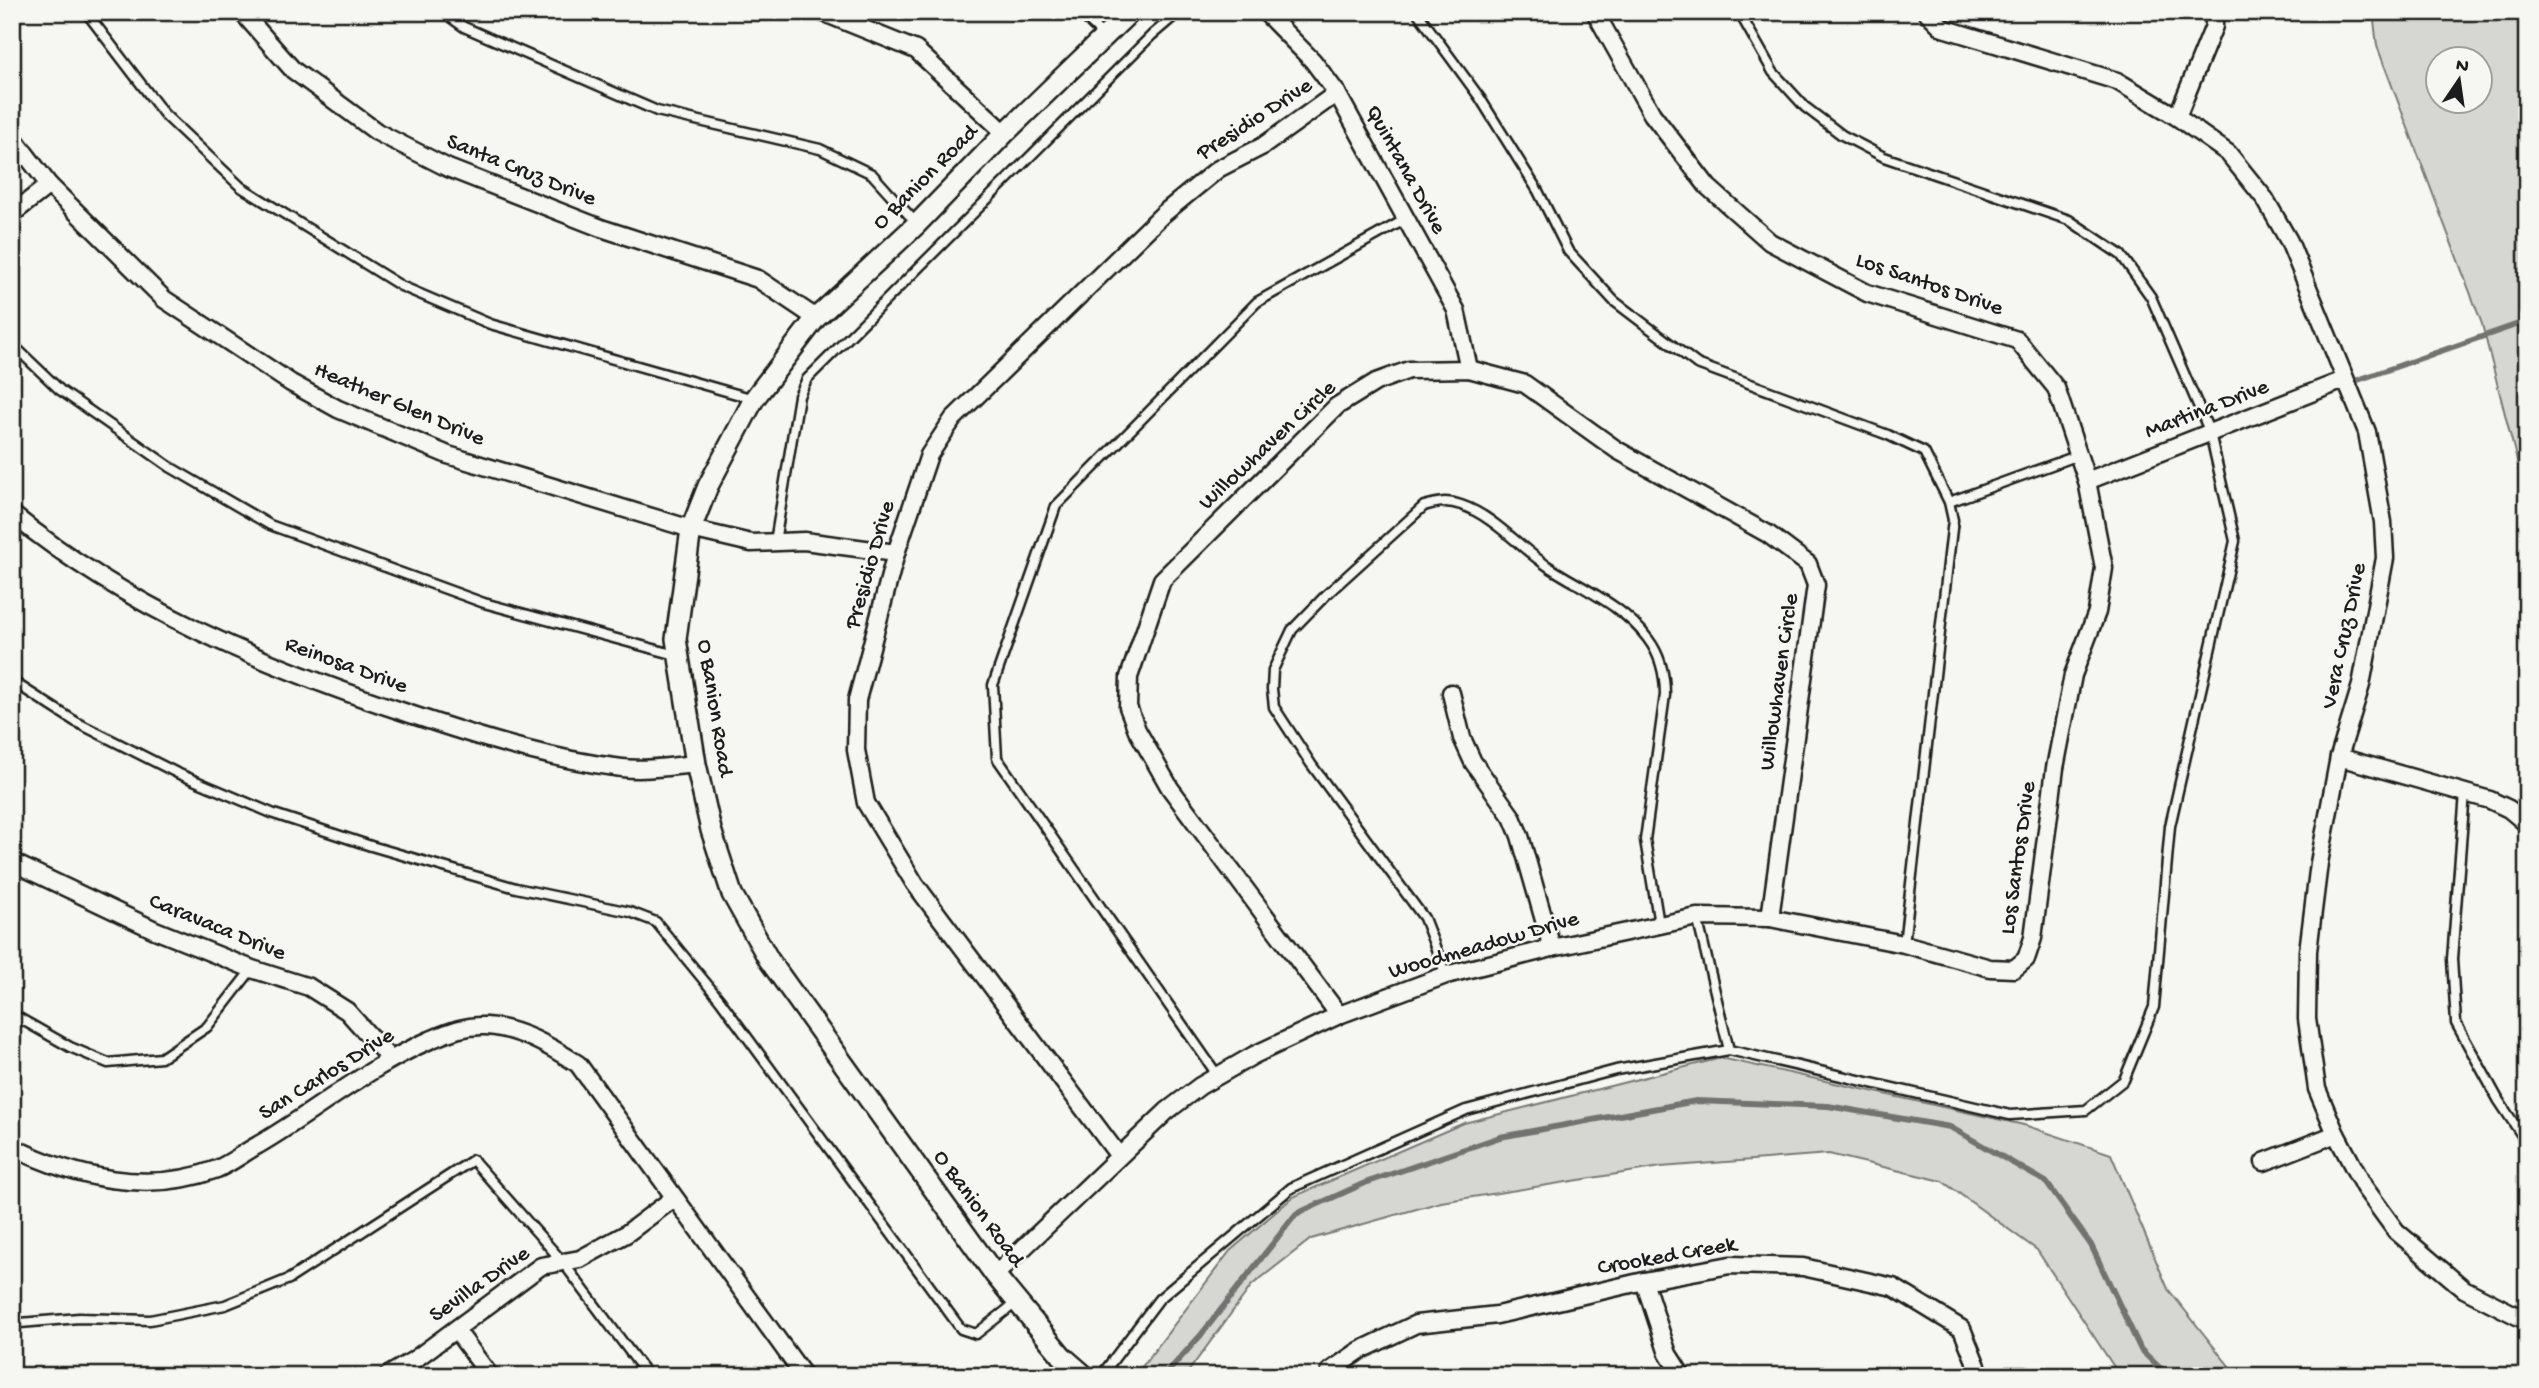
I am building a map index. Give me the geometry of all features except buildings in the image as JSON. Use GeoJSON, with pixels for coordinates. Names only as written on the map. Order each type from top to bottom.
{"type":"FeatureCollection","features":[{"type":"Feature","properties":{"kind":"street","name":"Santa Cruz Drive"},"geometry":{"type":"LineString","coordinates":[[242,12],[293,70],[377,132],[448,168],[588,223],[758,279],[816,318]]}},
{"type":"Feature","properties":{"kind":"street"},"geometry":{"type":"LineString","coordinates":[[822,12],[916,50],[1005,133]]}},
{"type":"Feature","properties":{"kind":"street","name":"O Banion Road"},"geometry":{"type":"LineString","coordinates":[[1085,1376],[1062,1356],[995,1275],[769,960],[732,894],[711,831],[676,655],[691,528],[708,486],[754,399],[816,318],[917,224],[1005,133],[1130,12]]}},
{"type":"Feature","properties":{"kind":"street","name":"Quintana Drive"},"geometry":{"type":"LineString","coordinates":[[1265,12],[1313,61],[1337,93],[1456,310],[1469,369]]}},
{"type":"Feature","properties":{"kind":"street","name":"Los Santos Drive"},"geometry":{"type":"LineString","coordinates":[[1595,12],[1652,114],[1708,187],[1770,242],[1867,293],[2017,340],[2056,388],[2087,481],[2099,529],[2104,568],[2097,612],[2073,676],[2055,768],[2033,938],[2026,959]]}},
{"type":"Feature","properties":{"kind":"street","name":"Vera Cruz Drive"},"geometry":{"type":"LineString","coordinates":[[1927,12],[1942,28],[2118,81],[2177,117],[2228,153],[2264,198],[2290,241],[2367,432],[2385,558],[2361,685],[2339,757],[2319,863],[2308,951],[2307,1019],[2317,1089],[2336,1134],[2364,1187],[2396,1231],[2464,1289],[2527,1321]]}},
{"type":"Feature","properties":{"kind":"street"},"geometry":{"type":"LineString","coordinates":[[2177,117],[2214,26],[2214,12]]}},
{"type":"Feature","properties":{"kind":"street","name":"Presidio Drive"},"geometry":{"type":"LineString","coordinates":[[1119,1156],[915,884],[866,803],[856,750],[857,700],[896,553],[929,455],[953,419],[1163,214],[1218,169],[1263,146],[1337,93]]}},
{"type":"Feature","properties":{"kind":"street","name":"Heather Glen Drive"},"geometry":{"type":"LineString","coordinates":[[12,136],[49,185],[164,299],[291,383],[338,409],[448,456],[691,528],[751,543],[804,541],[896,553]]}},
{"type":"Feature","properties":{"kind":"street"},"geometry":{"type":"LineString","coordinates":[[12,214],[49,185]]}},
{"type":"Feature","properties":{"kind":"street","name":"Willowhaven Circle"},"geometry":{"type":"LineString","coordinates":[[1339,1015],[1170,789],[1137,730],[1128,707],[1129,677],[1162,580],[1337,406],[1376,382],[1409,370],[1469,369],[1525,384],[1617,450],[1768,534],[1808,564],[1816,585],[1770,918]]}},
{"type":"Feature","properties":{"kind":"street","name":"Martina Drive"},"geometry":{"type":"LineString","coordinates":[[2087,481],[2344,380]]}},
{"type":"Feature","properties":{"kind":"street","name":"Reinosa Drive"},"geometry":{"type":"LineString","coordinates":[[12,514],[120,589],[175,620],[316,683],[490,741],[543,755],[625,768],[696,764]]}},
{"type":"Feature","properties":{"kind":"street"},"geometry":{"type":"LineString","coordinates":[[1451,693],[1468,750],[1512,817],[1520,836],[1552,948]]}},
{"type":"Feature","properties":{"kind":"street"},"geometry":{"type":"LineString","coordinates":[[2339,757],[2509,808],[2527,824]]}},
{"type":"Feature","properties":{"kind":"street","name":"Caravaca Drive"},"geometry":{"type":"LineString","coordinates":[[12,862],[155,930],[252,969],[309,987],[347,1011],[389,1058]]}},
{"type":"Feature","properties":{"kind":"street","name":"Woodmeadow Drive"},"geometry":{"type":"LineString","coordinates":[[995,1275],[1167,1111],[1218,1076],[1339,1015],[1446,975],[1552,948],[1697,917],[1770,918],[1903,944],[1990,968],[2014,970],[2026,959]]}},
{"type":"Feature","properties":{"kind":"street","name":"San Carlos Drive"},"geometry":{"type":"LineString","coordinates":[[12,1147],[51,1166],[131,1183],[167,1181],[217,1168],[280,1132],[389,1058],[460,1028],[485,1026],[508,1030],[549,1046],[578,1065],[804,1376]]}},
{"type":"Feature","properties":{"kind":"street"},"geometry":{"type":"LineString","coordinates":[[2264,1162],[2336,1134]]}},
{"type":"Feature","properties":{"kind":"street","name":"Sevilla Drive"},"geometry":{"type":"LineString","coordinates":[[387,1376],[456,1330],[541,1266],[580,1259],[626,1234],[674,1198]]}},
{"type":"Feature","properties":{"kind":"street","name":"Crooked Creek"},"geometry":{"type":"LineString","coordinates":[[1331,1373],[1359,1350],[1416,1324],[1497,1315],[1644,1281],[1730,1265],[1803,1267],[1893,1287],[1962,1329],[1980,1376]]}},
{"type":"Feature","properties":{"kind":"street"},"geometry":{"type":"LineString","coordinates":[[1644,1281],[1668,1354],[1682,1376]]}},
{"type":"Feature","properties":{"kind":"street"},"geometry":{"type":"LineString","coordinates":[[456,1330],[490,1376]]}},
{"type":"Feature","properties":{"kind":"lane"},"geometry":{"type":"LineString","coordinates":[[86,12],[164,114],[241,187],[401,286],[490,324],[754,399]]}},
{"type":"Feature","properties":{"kind":"lane"},"geometry":{"type":"LineString","coordinates":[[443,12],[464,27],[657,111],[821,149],[872,174],[917,224]]}},
{"type":"Feature","properties":{"kind":"lane"},"geometry":{"type":"LineString","coordinates":[[1079,12],[1105,37]]}},
{"type":"Feature","properties":{"kind":"lane"},"geometry":{"type":"LineString","coordinates":[[775,542],[799,396],[807,379],[1152,35],[1179,12]]}},
{"type":"Feature","properties":{"kind":"lane"},"geometry":{"type":"LineString","coordinates":[[1417,12],[1487,110],[1538,191],[1568,251],[1614,301],[1697,364],[1888,435],[1924,452],[1949,502],[1953,520],[1903,944]]}},
{"type":"Feature","properties":{"kind":"lane"},"geometry":{"type":"LineString","coordinates":[[1101,1376],[1159,1299],[1291,1188],[1466,1110],[1616,1070],[1729,1050],[2010,1115],[2086,1110],[2124,1080],[2154,1007],[2170,826],[2235,541],[2210,433],[2151,297],[2121,255],[2069,220],[1884,158],[1842,135],[1805,107],[1773,72],[1739,12]]}},
{"type":"Feature","properties":{"kind":"lane"},"geometry":{"type":"LineString","coordinates":[[1218,1076],[997,758],[993,685],[1056,506],[1257,302],[1406,219]]}},
{"type":"Feature","properties":{"kind":"lane"},"geometry":{"type":"LineString","coordinates":[[12,344],[60,390],[170,467],[270,525],[484,603],[676,655]]}},
{"type":"Feature","properties":{"kind":"lane"},"geometry":{"type":"LineString","coordinates":[[1949,502],[2078,455]]}},
{"type":"Feature","properties":{"kind":"lane"},"geometry":{"type":"LineString","coordinates":[[1446,975],[1424,918],[1273,707],[1272,689],[1273,670],[1292,631],[1325,594],[1424,506],[1441,501],[1478,512],[1547,566],[1609,604],[1635,624],[1659,659],[1665,677],[1665,695],[1646,840],[1659,924]]}},
{"type":"Feature","properties":{"kind":"lane"},"geometry":{"type":"LineString","coordinates":[[12,681],[76,722],[177,773],[274,814],[371,846],[490,880],[630,912],[656,922],[720,1000],[961,1329],[976,1334],[1017,1302]]}},
{"type":"Feature","properties":{"kind":"lane"},"geometry":{"type":"LineString","coordinates":[[2465,793],[2452,959],[2456,1023],[2499,1101],[2527,1143]]}},
{"type":"Feature","properties":{"kind":"lane"},"geometry":{"type":"LineString","coordinates":[[1697,917],[1729,1050]]}},
{"type":"Feature","properties":{"kind":"lane"},"geometry":{"type":"LineString","coordinates":[[12,1014],[69,1047],[108,1063],[161,1058],[207,1027],[252,969]]}},
{"type":"Feature","properties":{"kind":"lane"},"geometry":{"type":"LineString","coordinates":[[12,1321],[20,1323],[79,1318],[150,1320],[225,1305],[289,1279],[473,1160],[562,1261],[648,1376]]}},
{"type":"Feature","properties":{"kind":"shaded area"},"geometry":{"type":"Polygon","coordinates":[[[2373,12],[2527,12],[2527,530],[2518,465],[2482,324],[2377,46],[2373,12]]]}},
{"type":"Feature","properties":{"kind":"shaded area"},"geometry":{"type":"Polygon","coordinates":[[[1721,1058],[2024,1125],[2111,1154],[2168,1289],[2237,1376],[2120,1376],[2037,1250],[1942,1181],[1829,1154],[1661,1167],[1441,1202],[1311,1239],[1252,1285],[1185,1376],[1144,1376],[1139,1371],[1230,1251],[1293,1197],[1464,1123],[1721,1058]]]}},
{"type":"Feature","properties":{"kind":"waterway"},"geometry":{"type":"LineString","coordinates":[[2358,380],[2527,321]]}},
{"type":"Feature","properties":{"kind":"waterway"},"geometry":{"type":"LineString","coordinates":[[1164,1376],[1201,1335],[1296,1214],[1365,1183],[1500,1137],[1696,1101],[1828,1106],[1950,1127],[2046,1182],[2091,1245],[2141,1350],[2168,1376]]}}]}
